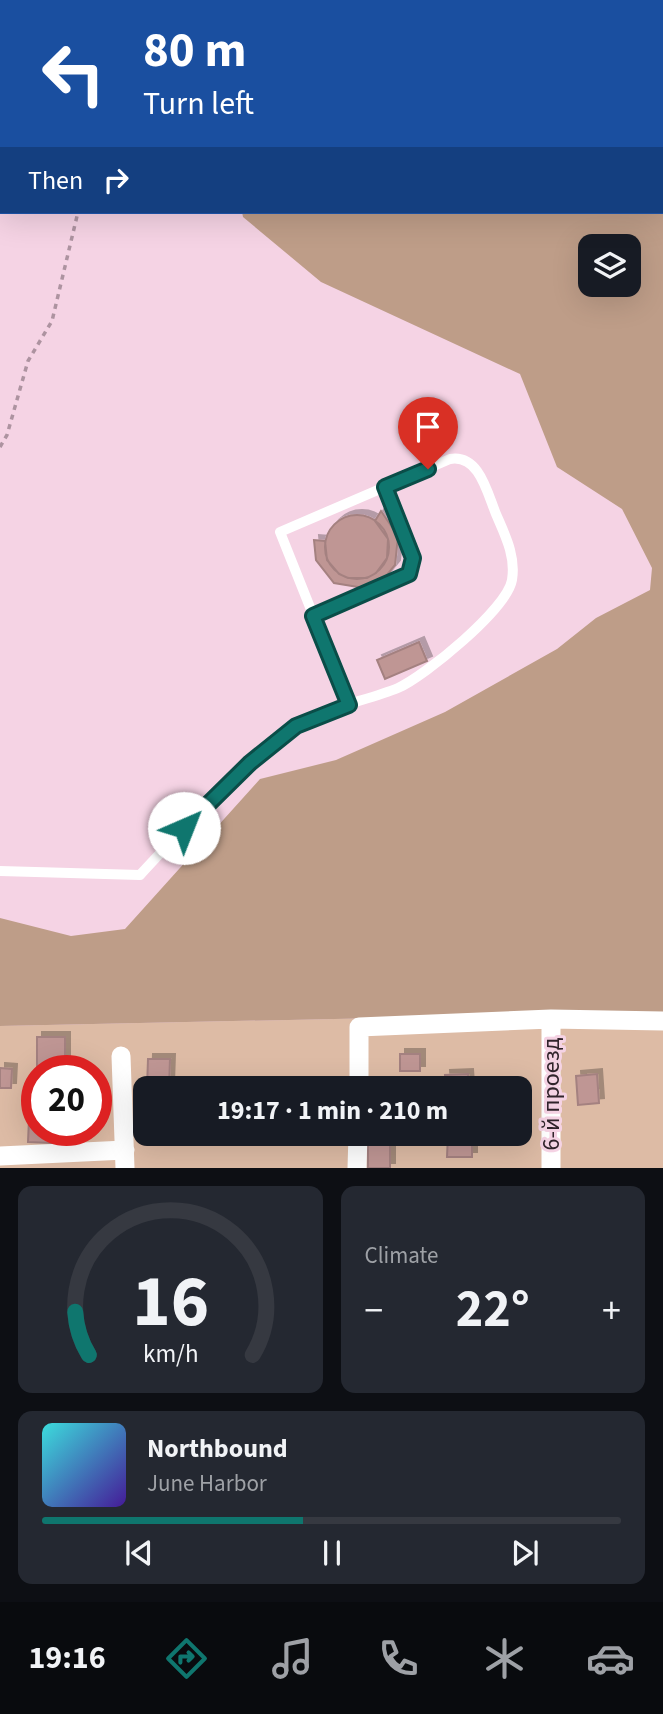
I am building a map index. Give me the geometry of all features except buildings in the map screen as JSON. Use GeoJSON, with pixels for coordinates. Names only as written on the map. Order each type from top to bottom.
{"type":"FeatureCollection","features":[{"type":"Feature","properties":{"kind":"street"},"geometry":{"type":"LineString","coordinates":[[359,1076],[359,1027],[551,1019],[663,1021]]}},
{"type":"Feature","properties":{"kind":"street","name":"6-й проезд"},"geometry":{"type":"LineString","coordinates":[[551,1019],[551,1168]]}},
{"type":"Feature","properties":{"kind":"street"},"geometry":{"type":"LineString","coordinates":[[0,1156],[125,1159],[121,1056]]}},
{"type":"Feature","properties":{"kind":"street"},"geometry":{"type":"LineString","coordinates":[[358,1146],[358,1168]]}},
{"type":"Feature","properties":{"kind":"lane"},"geometry":{"type":"LineString","coordinates":[[0,871],[140,875],[250,763],[296,726],[400,687],[450,653],[499,603],[512,584],[513,568],[510,547],[481,477],[470,462],[460,457],[279,532],[349,705]]}},
{"type":"Feature","properties":{"kind":"lane"},"geometry":{"type":"LineString","coordinates":[[313,616],[409,574],[413,558],[385,487]]}},
{"type":"Feature","properties":{"kind":"path"},"geometry":{"type":"LineString","coordinates":[[0,447],[7,435],[28,361],[52,321],[78,214]]}},
{"type":"Feature","properties":{"kind":"shaded area"},"geometry":{"type":"Polygon","coordinates":[[[242,214],[663,214],[663,1012],[0,1026],[0,918],[71,936],[125,929],[260,779],[336,760],[445,712],[557,649],[596,618],[650,590],[652,568],[622,509],[557,467],[520,374],[321,282],[242,214]]]}},
{"type":"Feature","properties":{"kind":"shaded area"},"geometry":{"type":"Polygon","coordinates":[[[663,1012],[663,1168],[0,1168],[0,1026],[663,1012]]]}},
{"type":"Feature","properties":{"kind":"route"},"geometry":{"type":"LineString","coordinates":[[184,828],[250,763],[296,726],[349,705],[313,616],[409,574],[413,558],[385,487],[428,469]]}}]}
